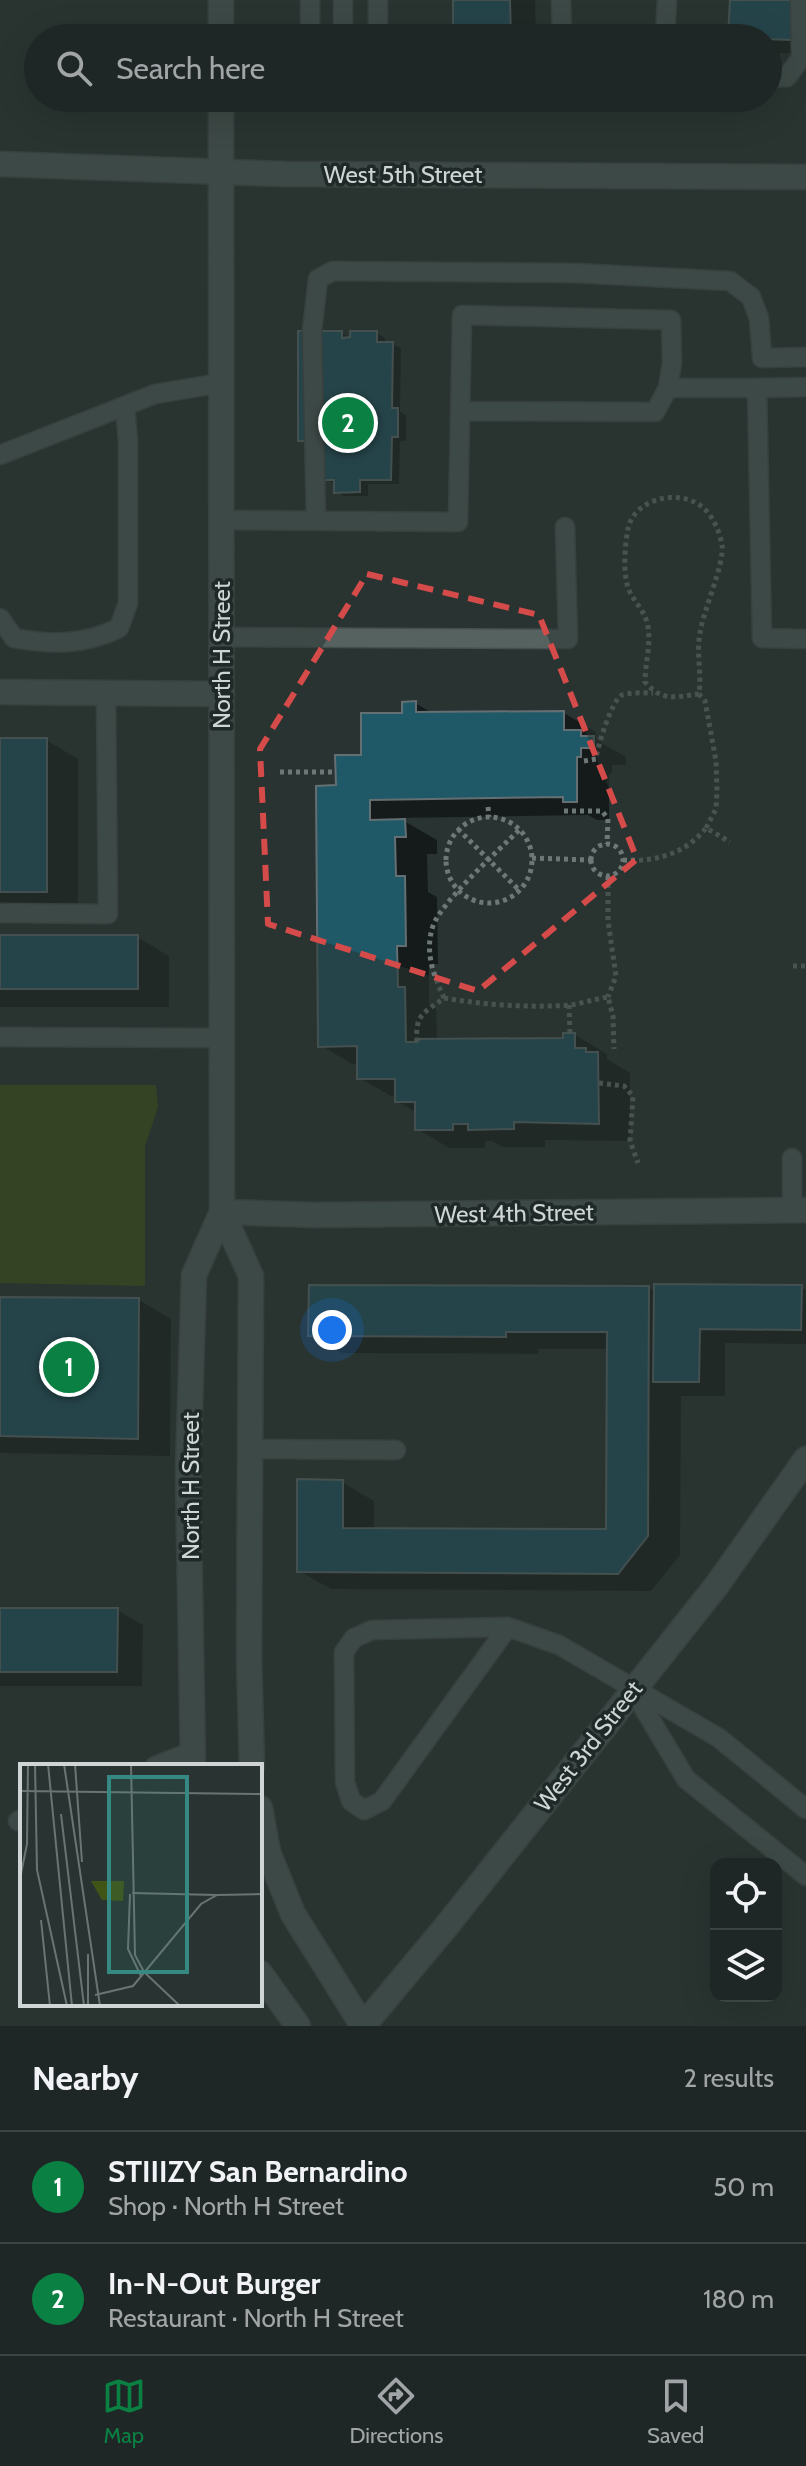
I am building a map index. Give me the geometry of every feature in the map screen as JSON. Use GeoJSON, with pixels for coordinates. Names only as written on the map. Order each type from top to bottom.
{"type":"FeatureCollection","features":[{"type":"Feature","properties":{"kind":"main road"},"geometry":{"type":"LineString","coordinates":[[221,0],[221,24]]}},
{"type":"Feature","properties":{"kind":"main road","name":"North H Street"},"geometry":{"type":"LineString","coordinates":[[193,1758],[188,1470],[194,1275],[222,1212],[221,112]]}},
{"type":"Feature","properties":{"kind":"main road","name":"West 5th Street"},"geometry":{"type":"LineString","coordinates":[[0,164],[221,172],[806,177]]}},
{"type":"Feature","properties":{"kind":"main road"},"geometry":{"type":"LineString","coordinates":[[0,692],[222,694]]}},
{"type":"Feature","properties":{"kind":"main road","name":"North H Street"},"geometry":{"type":"LineString","coordinates":[[222,1212],[251,1276],[249,1658],[252,1764]]}},
{"type":"Feature","properties":{"kind":"main road","name":"West 4th Street"},"geometry":{"type":"LineString","coordinates":[[222,1212],[315,1215],[801,1213]]}},
{"type":"Feature","properties":{"kind":"main road","name":"West 3rd Street"},"geometry":{"type":"LineString","coordinates":[[363,2026],[717,1585],[806,1459]]}},
{"type":"Feature","properties":{"kind":"main road"},"geometry":{"type":"LineString","coordinates":[[262,1819],[268,1852],[293,1914],[363,2026]]}},
{"type":"Feature","properties":{"kind":"main road"},"geometry":{"type":"LineString","coordinates":[[262,1976],[298,2026]]}},
{"type":"Feature","properties":{"kind":"lane"},"geometry":{"type":"LineString","coordinates":[[310,0],[310,24]]}},
{"type":"Feature","properties":{"kind":"lane"},"geometry":{"type":"LineString","coordinates":[[343,0],[343,24]]}},
{"type":"Feature","properties":{"kind":"lane"},"geometry":{"type":"LineString","coordinates":[[378,0],[378,24]]}},
{"type":"Feature","properties":{"kind":"lane"},"geometry":{"type":"LineString","coordinates":[[561,0],[562,24]]}},
{"type":"Feature","properties":{"kind":"lane"},"geometry":{"type":"LineString","coordinates":[[666,24],[667,0]]}},
{"type":"Feature","properties":{"kind":"lane"},"geometry":{"type":"LineString","coordinates":[[782,77],[787,77],[801,58],[800,0]]}},
{"type":"Feature","properties":{"kind":"lane"},"geometry":{"type":"LineString","coordinates":[[316,521],[312,331],[318,279],[333,271],[575,273],[730,281],[751,297],[759,318],[762,358],[806,357]]}},
{"type":"Feature","properties":{"kind":"lane"},"geometry":{"type":"LineString","coordinates":[[221,520],[458,522],[462,315],[671,320],[672,362],[668,388],[655,412],[461,411]]}},
{"type":"Feature","properties":{"kind":"lane"},"geometry":{"type":"LineString","coordinates":[[0,455],[155,394],[221,383]]}},
{"type":"Feature","properties":{"kind":"lane"},"geometry":{"type":"LineString","coordinates":[[668,388],[806,387]]}},
{"type":"Feature","properties":{"kind":"lane"},"geometry":{"type":"LineString","coordinates":[[757,388],[762,638],[806,639]]}},
{"type":"Feature","properties":{"kind":"lane"},"geometry":{"type":"LineString","coordinates":[[0,618],[14,638],[41,643],[96,639],[119,628],[128,603],[128,441],[125,406]]}},
{"type":"Feature","properties":{"kind":"lane"},"geometry":{"type":"LineString","coordinates":[[221,637],[568,639],[565,527]]}},
{"type":"Feature","properties":{"kind":"lane"},"geometry":{"type":"LineString","coordinates":[[0,913],[108,914],[106,693]]}},
{"type":"Feature","properties":{"kind":"lane"},"geometry":{"type":"LineString","coordinates":[[0,1037],[222,1038]]}},
{"type":"Feature","properties":{"kind":"lane"},"geometry":{"type":"LineString","coordinates":[[792,1158],[801,1213]]}},
{"type":"Feature","properties":{"kind":"lane"},"geometry":{"type":"LineString","coordinates":[[250,1449],[396,1450]]}},
{"type":"Feature","properties":{"kind":"lane"},"geometry":{"type":"LineString","coordinates":[[508,1627],[382,1801],[364,1810],[351,1801],[345,1782],[344,1652],[354,1638],[372,1630],[508,1627],[559,1645],[719,1738],[806,1809]]}},
{"type":"Feature","properties":{"kind":"lane"},"geometry":{"type":"LineString","coordinates":[[632,1690],[686,1779],[806,1876]]}},
{"type":"Feature","properties":{"kind":"lane"},"geometry":{"type":"LineString","coordinates":[[164,1764],[193,1758]]}},
{"type":"Feature","properties":{"kind":"path"},"geometry":{"type":"LineString","coordinates":[[623,860],[647,861],[672,854],[698,837],[716,809],[716,761],[705,701],[699,694],[699,634],[723,549],[718,530],[708,512],[694,501],[672,497],[636,510],[628,526],[627,585],[643,610],[648,627],[645,682],[654,693]]}},
{"type":"Feature","properties":{"kind":"path"},"geometry":{"type":"LineString","coordinates":[[584,761],[596,759],[615,699],[623,694],[654,693],[666,697],[699,694]]}},
{"type":"Feature","properties":{"kind":"path"},"geometry":{"type":"LineString","coordinates":[[280,772],[336,772]]}},
{"type":"Feature","properties":{"kind":"path"},"geometry":{"type":"LineString","coordinates":[[488,807],[489,817]]}},
{"type":"Feature","properties":{"kind":"path"},"geometry":{"type":"LineString","coordinates":[[564,811],[602,811],[608,819],[607,844]]}},
{"type":"Feature","properties":{"kind":"path"},"geometry":{"type":"LineString","coordinates":[[489,817],[511,823],[519,830],[530,844],[532,858],[528,880],[503,901],[492,903],[470,899],[459,891],[446,869],[450,841],[458,829],[470,821],[489,817]]}},
{"type":"Feature","properties":{"kind":"path"},"geometry":{"type":"LineString","coordinates":[[706,828],[730,842]]}},
{"type":"Feature","properties":{"kind":"path"},"geometry":{"type":"LineString","coordinates":[[458,829],[519,890]]}},
{"type":"Feature","properties":{"kind":"path"},"geometry":{"type":"LineString","coordinates":[[444,998],[430,963],[433,926],[459,891],[519,830]]}},
{"type":"Feature","properties":{"kind":"path"},"geometry":{"type":"LineString","coordinates":[[607,844],[618,847],[623,860],[618,873],[608,876],[594,870],[590,860],[594,850],[607,844]]}},
{"type":"Feature","properties":{"kind":"path"},"geometry":{"type":"LineString","coordinates":[[532,858],[590,860]]}},
{"type":"Feature","properties":{"kind":"path"},"geometry":{"type":"LineString","coordinates":[[608,876],[608,921],[616,976],[608,997],[613,1016],[614,1049]]}},
{"type":"Feature","properties":{"kind":"path"},"geometry":{"type":"LineString","coordinates":[[793,966],[806,966]]}},
{"type":"Feature","properties":{"kind":"path"},"geometry":{"type":"LineString","coordinates":[[417,1042],[416,1023],[422,1014],[444,998],[495,1004],[569,1005],[608,997]]}},
{"type":"Feature","properties":{"kind":"path"},"geometry":{"type":"LineString","coordinates":[[569,1005],[570,1033]]}},
{"type":"Feature","properties":{"kind":"path"},"geometry":{"type":"LineString","coordinates":[[599,1083],[624,1086],[633,1096],[630,1141],[638,1163]]}},
{"type":"Feature","properties":{"kind":"highlighted area"},"geometry":{"type":"Polygon","coordinates":[[[367,574],[539,615],[637,859],[478,991],[268,924],[260,749],[367,574]]]}},
{"type":"Feature","properties":{"kind":"green space"},"geometry":{"type":"Polygon","coordinates":[[[0,1085],[156,1085],[158,1107],[145,1146],[145,1286],[0,1283],[0,1085]]]}},
{"type":"Feature","properties":{"kind":"building"},"geometry":{"type":"Polygon","coordinates":[[[453,0],[510,0],[511,24],[453,24],[453,0]]]}},
{"type":"Feature","properties":{"kind":"building"},"geometry":{"type":"Polygon","coordinates":[[[730,0],[791,0],[792,40],[782,40],[782,24],[729,24],[730,0]]]}},
{"type":"Feature","properties":{"kind":"building"},"geometry":{"type":"Polygon","coordinates":[[[298,331],[342,331],[342,338],[350,337],[350,331],[377,331],[377,342],[393,342],[392,408],[398,408],[398,437],[392,437],[391,480],[360,480],[360,492],[334,493],[334,480],[322,480],[322,441],[298,441],[298,331]]]}},
{"type":"Feature","properties":{"kind":"building"},"geometry":{"type":"Polygon","coordinates":[[[416,701],[416,712],[564,711],[564,730],[581,730],[581,736],[594,736],[594,748],[581,748],[581,757],[577,757],[577,802],[563,802],[563,797],[370,800],[370,820],[405,819],[406,837],[395,837],[396,876],[405,876],[406,946],[397,946],[398,987],[405,987],[406,1042],[417,1042],[417,1039],[563,1038],[563,1033],[575,1033],[575,1048],[598,1052],[599,1124],[514,1122],[514,1129],[468,1130],[468,1124],[453,1124],[453,1130],[415,1130],[415,1102],[395,1102],[395,1079],[357,1079],[357,1046],[318,1047],[316,786],[336,785],[335,755],[361,755],[361,713],[402,713],[402,702],[416,701]]]}},
{"type":"Feature","properties":{"kind":"building"},"geometry":{"type":"Polygon","coordinates":[[[0,738],[47,738],[47,892],[0,892],[0,738]]]}},
{"type":"Feature","properties":{"kind":"building"},"geometry":{"type":"Polygon","coordinates":[[[0,935],[138,935],[138,989],[0,989],[0,935]]]}},
{"type":"Feature","properties":{"kind":"building"},"geometry":{"type":"Polygon","coordinates":[[[654,1284],[802,1285],[801,1330],[700,1329],[699,1382],[653,1382],[654,1284]]]}},
{"type":"Feature","properties":{"kind":"building"},"geometry":{"type":"Polygon","coordinates":[[[309,1285],[649,1286],[648,1536],[618,1574],[297,1572],[297,1479],[343,1480],[343,1528],[606,1529],[607,1332],[506,1332],[506,1337],[308,1336],[309,1285]]]}},
{"type":"Feature","properties":{"kind":"building"},"geometry":{"type":"Polygon","coordinates":[[[0,1297],[139,1298],[138,1439],[0,1436],[0,1297]]]}},
{"type":"Feature","properties":{"kind":"building"},"geometry":{"type":"Polygon","coordinates":[[[0,1608],[118,1608],[117,1672],[0,1672],[0,1608]]]}},
{"type":"Feature","properties":{"kind":"place","name":"In-N-Out Burger"},"geometry":{"type":"Point","coordinates":[348,423]}},
{"type":"Feature","properties":{"kind":"place","name":"STIIIZY San Bernardino"},"geometry":{"type":"Point","coordinates":[69,1367]}}]}
